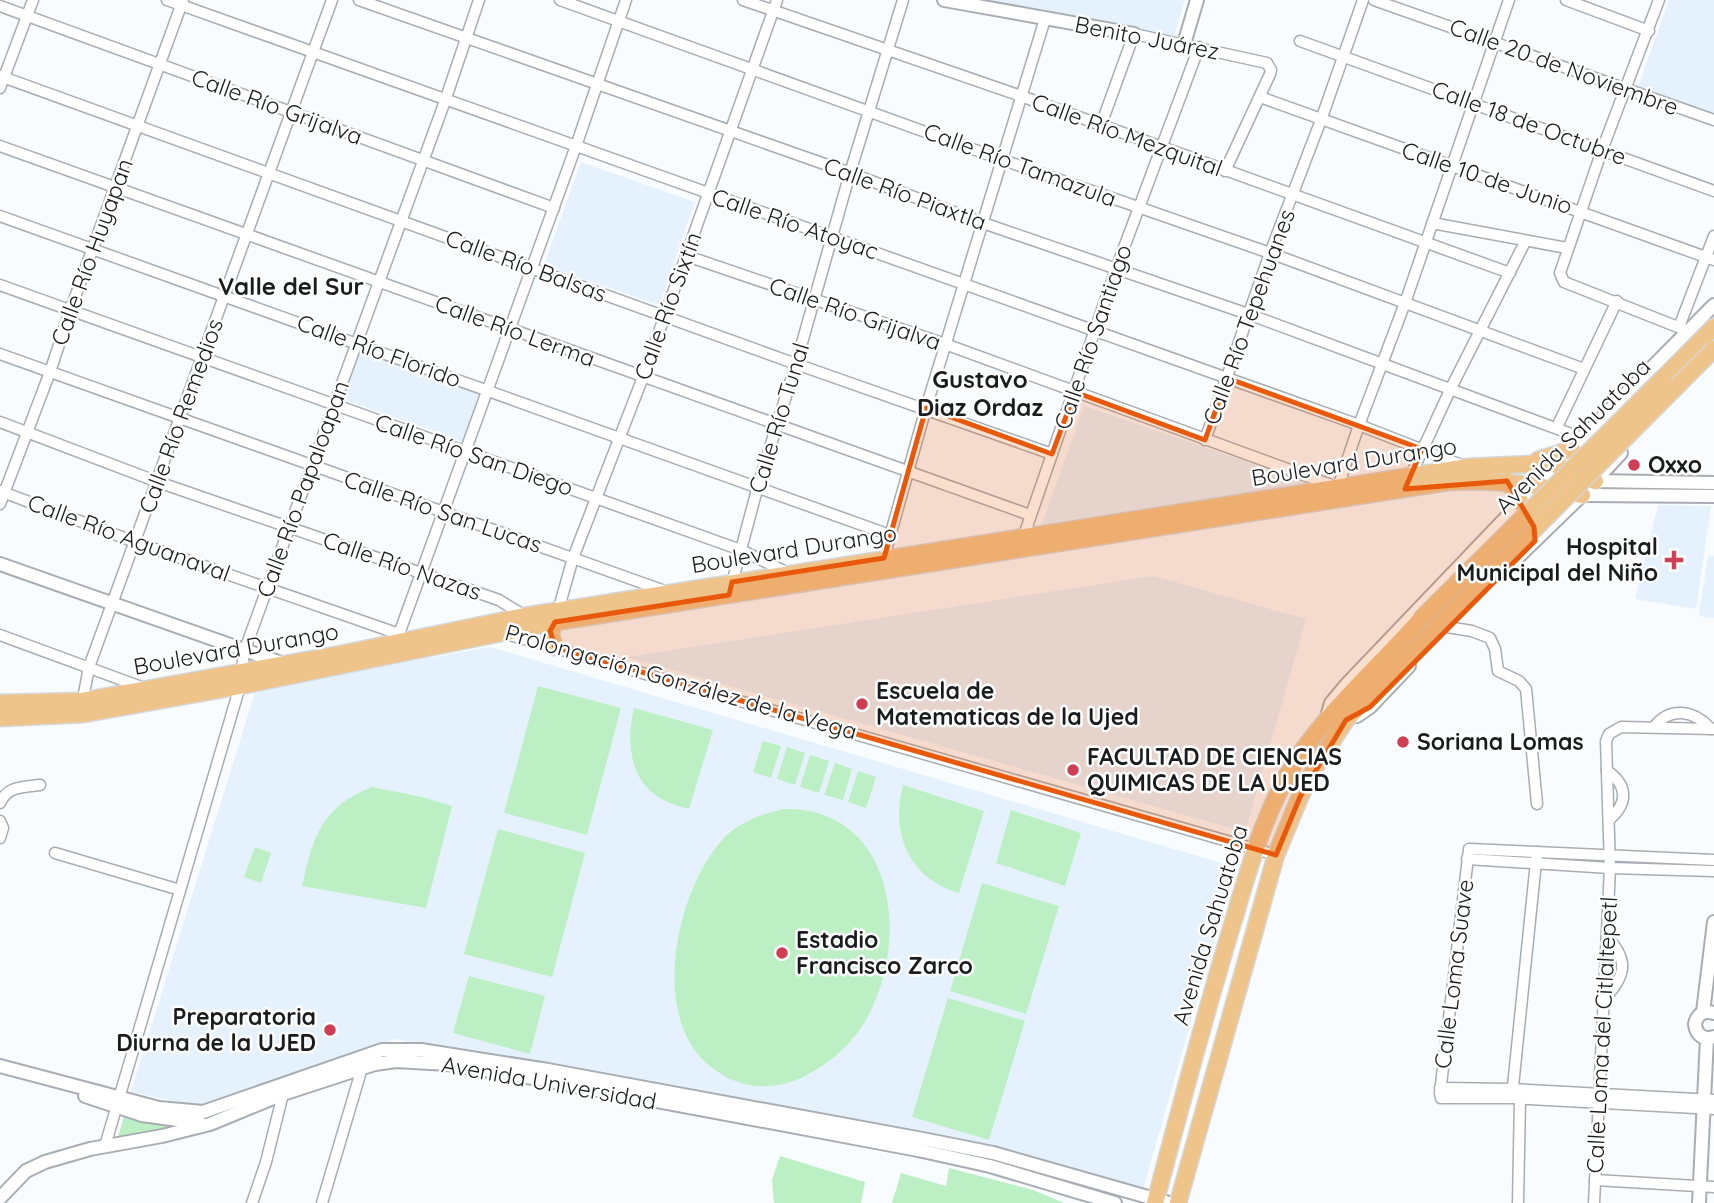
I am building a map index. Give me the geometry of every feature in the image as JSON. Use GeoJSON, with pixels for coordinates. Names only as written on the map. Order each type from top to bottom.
{"type":"FeatureCollection","features":[{"type":"Feature","properties":{"kind":"main road","name":"Avenida Sahuatoba"},"geometry":{"type":"LineString","coordinates":[[1160,1202],[1180,1107],[1255,849],[1280,788],[1298,758],[1418,616],[1714,327]]}},
{"type":"Feature","properties":{"kind":"main road","name":"Avenida Sahuatoba"},"geometry":{"type":"LineString","coordinates":[[1178,1203],[1276,855],[1317,764],[1346,720],[1441,628],[1714,349]]}},
{"type":"Feature","properties":{"kind":"main road"},"geometry":{"type":"LineString","coordinates":[[1532,463],[1577,444]]}},
{"type":"Feature","properties":{"kind":"main road","name":"Boulevard Durango"},"geometry":{"type":"LineString","coordinates":[[0,718],[83,707],[241,678],[284,664],[401,642],[496,628],[667,592],[730,589],[1336,494],[1408,482],[1468,467],[1558,464],[1595,481]]}},
{"type":"Feature","properties":{"kind":"main road"},"geometry":{"type":"LineString","coordinates":[[1507,481],[1516,492],[1518,506]]}},
{"type":"Feature","properties":{"kind":"main road","name":"Boulevard Durango"},"geometry":{"type":"LineString","coordinates":[[1408,482],[1507,481],[1538,484],[1582,495]]}},
{"type":"Feature","properties":{"kind":"main road","name":"Boulevard Durango"},"geometry":{"type":"LineString","coordinates":[[496,628],[525,616],[557,616],[688,601],[788,573],[883,565]]}},
{"type":"Feature","properties":{"kind":"main road"},"geometry":{"type":"LineString","coordinates":[[555,648],[550,634],[557,616]]}},
{"type":"Feature","properties":{"kind":"main road","name":"Boulevard Durango"},"geometry":{"type":"LineString","coordinates":[[0,704],[83,707],[146,689],[298,674],[401,642]]}},
{"type":"Feature","properties":{"kind":"street"},"geometry":{"type":"LineString","coordinates":[[1,80],[33,0]]}},
{"type":"Feature","properties":{"kind":"street","name":"Calle Río Atoyac"},"geometry":{"type":"LineString","coordinates":[[167,0],[182,3],[445,101],[1359,425],[1468,467]]}},
{"type":"Feature","properties":{"kind":"street","name":"Calle Río Remedios"},"geometry":{"type":"LineString","coordinates":[[83,707],[89,667],[332,0]]}},
{"type":"Feature","properties":{"kind":"street","name":"Calle Río Piaxtla"},"geometry":{"type":"LineString","coordinates":[[359,0],[984,223],[1248,314],[1557,427],[1577,444]]}},
{"type":"Feature","properties":{"kind":"street","name":"Calle Río Papaloapan"},"geometry":{"type":"LineString","coordinates":[[105,1146],[241,678],[244,652],[445,101],[479,0]]}},
{"type":"Feature","properties":{"kind":"street","name":"Calle Río Tamazula"},"geometry":{"type":"LineString","coordinates":[[559,0],[1584,369]]}},
{"type":"Feature","properties":{"kind":"street"},"geometry":{"type":"LineString","coordinates":[[401,642],[444,512],[626,0]]}},
{"type":"Feature","properties":{"kind":"street","name":"Calle Río Mezquital"},"geometry":{"type":"LineString","coordinates":[[743,0],[1021,96],[1510,273]]}},
{"type":"Feature","properties":{"kind":"street","name":"Calle Río Sixtín"},"geometry":{"type":"LineString","coordinates":[[557,616],[573,558],[643,377],[777,0]]}},
{"type":"Feature","properties":{"kind":"street","name":"Calle Río Tunal"},"geometry":{"type":"LineString","coordinates":[[730,589],[758,486],[903,0]]}},
{"type":"Feature","properties":{"kind":"street","name":"Benito Juárez"},"geometry":{"type":"LineString","coordinates":[[944,0],[1134,34],[1266,63],[1271,70],[1260,97]]}},
{"type":"Feature","properties":{"kind":"street"},"geometry":{"type":"LineString","coordinates":[[1184,44],[1196,0]]}},
{"type":"Feature","properties":{"kind":"street","name":"Calle Río Tepehuanes"},"geometry":{"type":"LineString","coordinates":[[1205,440],[1248,314],[1363,0]]}},
{"type":"Feature","properties":{"kind":"street","name":"Calle 20 de Noviembre"},"geometry":{"type":"LineString","coordinates":[[1374,0],[1714,120]]}},
{"type":"Feature","properties":{"kind":"street"},"geometry":{"type":"LineString","coordinates":[[1336,494],[1509,0]]}},
{"type":"Feature","properties":{"kind":"street"},"geometry":{"type":"LineString","coordinates":[[1566,0],[1649,31]]}},
{"type":"Feature","properties":{"kind":"street"},"geometry":{"type":"LineString","coordinates":[[1659,0],[1602,150],[1560,273],[1564,282],[1684,329]]}},
{"type":"Feature","properties":{"kind":"street","name":"Calle Río Huyapan"},"geometry":{"type":"LineString","coordinates":[[0,504],[2,492],[50,372],[182,3]]}},
{"type":"Feature","properties":{"kind":"street","name":"Calle Río Grijalva"},"geometry":{"type":"LineString","coordinates":[[0,6],[554,208]]}},
{"type":"Feature","properties":{"kind":"street"},"geometry":{"type":"LineString","coordinates":[[883,565],[926,408],[1045,19]]}},
{"type":"Feature","properties":{"kind":"street"},"geometry":{"type":"LineString","coordinates":[[1101,125],[1134,34]]}},
{"type":"Feature","properties":{"kind":"street","name":"Calle 18 de Octubre"},"geometry":{"type":"LineString","coordinates":[[1300,41],[1714,191]]}},
{"type":"Feature","properties":{"kind":"street","name":"Calle Río Santiago"},"geometry":{"type":"LineString","coordinates":[[1022,542],[1116,269],[1199,47]]}},
{"type":"Feature","properties":{"kind":"street","name":"Calle Río Balsas"},"geometry":{"type":"LineString","coordinates":[[1,80],[1052,454]]}},
{"type":"Feature","properties":{"kind":"street"},"geometry":{"type":"LineString","coordinates":[[1225,170],[1260,97]]}},
{"type":"Feature","properties":{"kind":"street","name":"Calle 10 de Junio"},"geometry":{"type":"LineString","coordinates":[[1260,97],[1710,259]]}},
{"type":"Feature","properties":{"kind":"street","name":"Calle Río Lerma"},"geometry":{"type":"LineString","coordinates":[[0,146],[1030,515]]}},
{"type":"Feature","properties":{"kind":"street","name":"Calle Río Florido"},"geometry":{"type":"LineString","coordinates":[[0,216],[890,535]]}},
{"type":"Feature","properties":{"kind":"street"},"geometry":{"type":"LineString","coordinates":[[1432,223],[1567,248]]}},
{"type":"Feature","properties":{"kind":"street"},"geometry":{"type":"LineString","coordinates":[[1684,329],[1710,259],[1714,236]]}},
{"type":"Feature","properties":{"kind":"street"},"geometry":{"type":"LineString","coordinates":[[1408,482],[1451,388],[1525,242]]}},
{"type":"Feature","properties":{"kind":"street","name":"Calle Río Grijalva"},"geometry":{"type":"LineString","coordinates":[[687,256],[945,344],[1205,440],[1336,494]]}},
{"type":"Feature","properties":{"kind":"street","name":"Calle Río San Diego"},"geometry":{"type":"LineString","coordinates":[[0,285],[741,550],[788,573]]}},
{"type":"Feature","properties":{"kind":"street"},"geometry":{"type":"LineString","coordinates":[[1557,427],[1617,301]]}},
{"type":"Feature","properties":{"kind":"street"},"geometry":{"type":"LineString","coordinates":[[1537,804],[1526,689],[1519,681],[1498,671],[1495,649],[1490,638],[1472,631],[1429,625],[1418,616],[1684,329],[1714,306]]}},
{"type":"Feature","properties":{"kind":"street","name":"Calle Río San Lucas"},"geometry":{"type":"LineString","coordinates":[[0,354],[688,601]]}},
{"type":"Feature","properties":{"kind":"street"},"geometry":{"type":"LineString","coordinates":[[1441,628],[1582,495],[1714,357]]}},
{"type":"Feature","properties":{"kind":"street","name":"Calle Río Nazas"},"geometry":{"type":"LineString","coordinates":[[0,422],[158,482],[499,600],[525,616]]}},
{"type":"Feature","properties":{"kind":"street"},"geometry":{"type":"LineString","coordinates":[[1577,444],[1604,458],[1616,458]]}},
{"type":"Feature","properties":{"kind":"street"},"geometry":{"type":"LineString","coordinates":[[1582,495],[1707,496],[1707,482],[1595,481]]}},
{"type":"Feature","properties":{"kind":"street","name":"Calle Río Aguanaval"},"geometry":{"type":"LineString","coordinates":[[2,492],[135,542],[267,587],[401,642]]}},
{"type":"Feature","properties":{"kind":"street"},"geometry":{"type":"LineString","coordinates":[[1518,506],[1531,519],[1535,541]]}},
{"type":"Feature","properties":{"kind":"street"},"geometry":{"type":"LineString","coordinates":[[0,564],[284,664],[298,674]]}},
{"type":"Feature","properties":{"kind":"street","name":"Prolongación González de la Vega"},"geometry":{"type":"LineString","coordinates":[[496,628],[555,648],[1276,855]]}},
{"type":"Feature","properties":{"kind":"street"},"geometry":{"type":"LineString","coordinates":[[0,635],[146,689]]}},
{"type":"Feature","properties":{"kind":"street"},"geometry":{"type":"LineString","coordinates":[[1654,727],[1664,717],[1683,713],[1697,716],[1712,729]]}},
{"type":"Feature","properties":{"kind":"street","name":"Calle Loma del Citlaltepetl"},"geometry":{"type":"LineString","coordinates":[[1594,1203],[1610,868],[1606,749],[1609,734],[1622,727],[1654,727]]}},
{"type":"Feature","properties":{"kind":"street"},"geometry":{"type":"LineString","coordinates":[[1654,727],[1712,729]]}},
{"type":"Feature","properties":{"kind":"street"},"geometry":{"type":"LineString","coordinates":[[0,803],[4,795],[13,789],[40,785]]}},
{"type":"Feature","properties":{"kind":"street"},"geometry":{"type":"LineString","coordinates":[[0,821],[3,828],[0,838]]}},
{"type":"Feature","properties":{"kind":"street"},"geometry":{"type":"LineString","coordinates":[[1518,1203],[1515,1096],[1536,852]]}},
{"type":"Feature","properties":{"kind":"street"},"geometry":{"type":"LineString","coordinates":[[1469,854],[1536,852],[1714,860]]}},
{"type":"Feature","properties":{"kind":"street"},"geometry":{"type":"LineString","coordinates":[[55,853],[180,890]]}},
{"type":"Feature","properties":{"kind":"street"},"geometry":{"type":"LineString","coordinates":[[1469,854],[1536,864],[1714,871]]}},
{"type":"Feature","properties":{"kind":"street","name":"Calle Loma Suave"},"geometry":{"type":"LineString","coordinates":[[1469,854],[1441,1093],[1515,1096]]}},
{"type":"Feature","properties":{"kind":"street"},"geometry":{"type":"LineString","coordinates":[[1699,1203],[1708,1104],[1710,1037],[1698,1034],[1695,1024],[1696,1019],[1711,1011],[1714,922]]}},
{"type":"Feature","properties":{"kind":"street"},"geometry":{"type":"LineString","coordinates":[[1604,999],[1617,985],[1622,969],[1620,952],[1607,937]]}},
{"type":"Feature","properties":{"kind":"street","name":"Avenida Universidad"},"geometry":{"type":"LineString","coordinates":[[119,1102],[202,1112],[382,1050],[421,1050],[548,1070],[991,1160],[1076,1178],[1160,1202]]}},
{"type":"Feature","properties":{"kind":"street","name":"Avenida Universidad"},"geometry":{"type":"LineString","coordinates":[[0,1198],[13,1183],[36,1166],[105,1146],[210,1124],[283,1094],[362,1068],[396,1061],[447,1064],[779,1119]]}},
{"type":"Feature","properties":{"kind":"street"},"geometry":{"type":"LineString","coordinates":[[0,1066],[119,1102],[151,1117],[210,1124]]}},
{"type":"Feature","properties":{"kind":"street"},"geometry":{"type":"LineString","coordinates":[[322,1203],[362,1068]]}},
{"type":"Feature","properties":{"kind":"street"},"geometry":{"type":"LineString","coordinates":[[0,1073],[119,1102]]}},
{"type":"Feature","properties":{"kind":"street"},"geometry":{"type":"LineString","coordinates":[[252,1203],[266,1162],[283,1094]]}},
{"type":"Feature","properties":{"kind":"street"},"geometry":{"type":"LineString","coordinates":[[1515,1096],[1708,1104]]}},
{"type":"Feature","properties":{"kind":"street","name":"Avenida Universidad"},"geometry":{"type":"LineString","coordinates":[[991,1160],[1089,1199],[1115,1203]]}},
{"type":"Feature","properties":{"kind":"street"},"geometry":{"type":"LineString","coordinates":[[1076,1178],[1089,1199]]}},
{"type":"Feature","properties":{"kind":"street"},"geometry":{"type":"LineString","coordinates":[[1595,1180],[1714,1187]]}},
{"type":"Feature","properties":{"kind":"highlighted area"},"geometry":{"type":"Polygon","coordinates":[[[1227,378],[1422,449],[1405,489],[1507,481],[1534,527],[1535,541],[1370,707],[1346,720],[1300,797],[1276,855],[555,647],[550,631],[555,622],[729,595],[732,582],[884,558],[926,408],[1052,454],[1075,392],[1205,440],[1227,378]]]}},
{"type":"Feature","properties":{"kind":"shaded area"},"geometry":{"type":"Polygon","coordinates":[[[1185,0],[1174,36],[988,2],[1185,0]]]}},
{"type":"Feature","properties":{"kind":"shaded area"},"geometry":{"type":"Polygon","coordinates":[[[1669,0],[1714,0],[1714,113],[1637,90],[1669,0]]]}},
{"type":"Feature","properties":{"kind":"shaded area"},"geometry":{"type":"Polygon","coordinates":[[[581,162],[695,202],[659,305],[544,265],[581,162]]]}},
{"type":"Feature","properties":{"kind":"shaded area"},"geometry":{"type":"Polygon","coordinates":[[[359,352],[481,395],[465,442],[342,399],[359,352]]]}},
{"type":"Feature","properties":{"kind":"shaded area"},"geometry":{"type":"Polygon","coordinates":[[[1084,406],[1312,484],[1042,524],[1084,406]]]}},
{"type":"Feature","properties":{"kind":"shaded area","name":"Hospital Municipal del Niño"},"geometry":{"type":"Polygon","coordinates":[[[1658,505],[1711,506],[1696,609],[1635,599],[1658,505]]]}},
{"type":"Feature","properties":{"kind":"shaded area"},"geometry":{"type":"Polygon","coordinates":[[[1708,555],[1714,556],[1714,618],[1699,616],[1708,555]]]}},
{"type":"Feature","properties":{"kind":"shaded area"},"geometry":{"type":"Polygon","coordinates":[[[1153,576],[1306,619],[1245,832],[627,657],[1153,576]]]}},
{"type":"Feature","properties":{"kind":"shaded area"},"geometry":{"type":"Polygon","coordinates":[[[490,647],[1235,867],[1142,1193],[986,1147],[396,1039],[206,1108],[131,1092],[256,689],[490,647]]]}},
{"type":"Feature","properties":{"kind":"green space"},"geometry":{"type":"Polygon","coordinates":[[[538,686],[621,708],[587,835],[504,813],[538,686]]]}},
{"type":"Feature","properties":{"kind":"green space"},"geometry":{"type":"Polygon","coordinates":[[[634,708],[713,730],[689,809],[658,797],[645,786],[639,776],[634,766],[630,743],[634,708]]]}},
{"type":"Feature","properties":{"kind":"green space"},"geometry":{"type":"Polygon","coordinates":[[[763,741],[781,746],[771,778],[753,772],[763,741]]]}},
{"type":"Feature","properties":{"kind":"green space"},"geometry":{"type":"Polygon","coordinates":[[[787,747],[805,753],[795,785],[777,779],[787,747]]]}},
{"type":"Feature","properties":{"kind":"green space"},"geometry":{"type":"Polygon","coordinates":[[[810,755],[829,761],[819,793],[800,787],[810,755]]]}},
{"type":"Feature","properties":{"kind":"green space"},"geometry":{"type":"Polygon","coordinates":[[[835,763],[852,769],[843,800],[824,795],[835,763]]]}},
{"type":"Feature","properties":{"kind":"green space"},"geometry":{"type":"Polygon","coordinates":[[[858,771],[876,777],[866,808],[848,802],[858,771]]]}},
{"type":"Feature","properties":{"kind":"green space"},"geometry":{"type":"Polygon","coordinates":[[[903,785],[984,811],[959,893],[927,877],[907,852],[899,820],[903,785]]]}},
{"type":"Feature","properties":{"kind":"green space"},"geometry":{"type":"Polygon","coordinates":[[[372,787],[452,806],[426,908],[302,886],[310,853],[330,814],[355,795],[372,787]]]}},
{"type":"Feature","properties":{"kind":"green space","name":"Estadio Francisco Zarco"},"geometry":{"type":"Polygon","coordinates":[[[784,809],[823,815],[852,832],[873,857],[885,889],[890,924],[887,961],[877,996],[861,1028],[843,1049],[821,1067],[794,1081],[771,1086],[748,1085],[715,1070],[694,1049],[681,1022],[675,990],[676,957],[681,923],[706,862],[723,839],[736,828],[759,816],[784,809]]]}},
{"type":"Feature","properties":{"kind":"green space"},"geometry":{"type":"Polygon","coordinates":[[[1011,810],[1081,833],[1065,886],[996,863],[1011,810]]]}},
{"type":"Feature","properties":{"kind":"green space"},"geometry":{"type":"Polygon","coordinates":[[[498,829],[585,853],[552,977],[464,954],[498,829]]]}},
{"type":"Feature","properties":{"kind":"green space"},"geometry":{"type":"Polygon","coordinates":[[[255,847],[271,853],[261,883],[244,877],[255,847]]]}},
{"type":"Feature","properties":{"kind":"green space"},"geometry":{"type":"Polygon","coordinates":[[[982,883],[1059,906],[1026,1014],[950,991],[982,883]]]}},
{"type":"Feature","properties":{"kind":"green space"},"geometry":{"type":"Polygon","coordinates":[[[469,976],[545,996],[530,1054],[453,1033],[469,976]]]}},
{"type":"Feature","properties":{"kind":"green space"},"geometry":{"type":"Polygon","coordinates":[[[948,998],[1025,1021],[989,1140],[912,1117],[948,998]]]}},
{"type":"Feature","properties":{"kind":"green space"},"geometry":{"type":"Polygon","coordinates":[[[124,1116],[175,1127],[175,1128],[117,1140],[124,1116]]]}},
{"type":"Feature","properties":{"kind":"green space"},"geometry":{"type":"Polygon","coordinates":[[[780,1156],[865,1182],[861,1203],[774,1203],[772,1180],[780,1156]]]}},
{"type":"Feature","properties":{"kind":"green space"},"geometry":{"type":"Polygon","coordinates":[[[949,1168],[1033,1190],[1064,1203],[892,1203],[901,1173],[946,1186],[949,1168]]]}},
{"type":"Feature","properties":{"kind":"place","name":"Oxxo"},"geometry":{"type":"Point","coordinates":[1634,465]}},
{"type":"Feature","properties":{"kind":"place","name":"Hospital Municipal del Niño"},"geometry":{"type":"Point","coordinates":[1674,560]}},
{"type":"Feature","properties":{"kind":"place","name":"Escuela de Matematicas de la Ujed"},"geometry":{"type":"Point","coordinates":[862,704]}},
{"type":"Feature","properties":{"kind":"place","name":"Soriana Lomas"},"geometry":{"type":"Point","coordinates":[1403,742]}},
{"type":"Feature","properties":{"kind":"place","name":"FACULTAD DE CIENCIAS QUIMICAS DE LA UJED"},"geometry":{"type":"Point","coordinates":[1073,770]}},
{"type":"Feature","properties":{"kind":"place","name":"Estadio Francisco Zarco"},"geometry":{"type":"Point","coordinates":[782,953]}},
{"type":"Feature","properties":{"kind":"place","name":"Preparatoria Diurna de la UJED"},"geometry":{"type":"Point","coordinates":[330,1030]}},
{"type":"Feature","properties":{"kind":"district","name":"Valle del Sur"},"geometry":{"type":"Point","coordinates":[291,287]}},
{"type":"Feature","properties":{"kind":"district","name":"Gustavo Diaz Ordaz"},"geometry":{"type":"Point","coordinates":[980,394]}}]}
